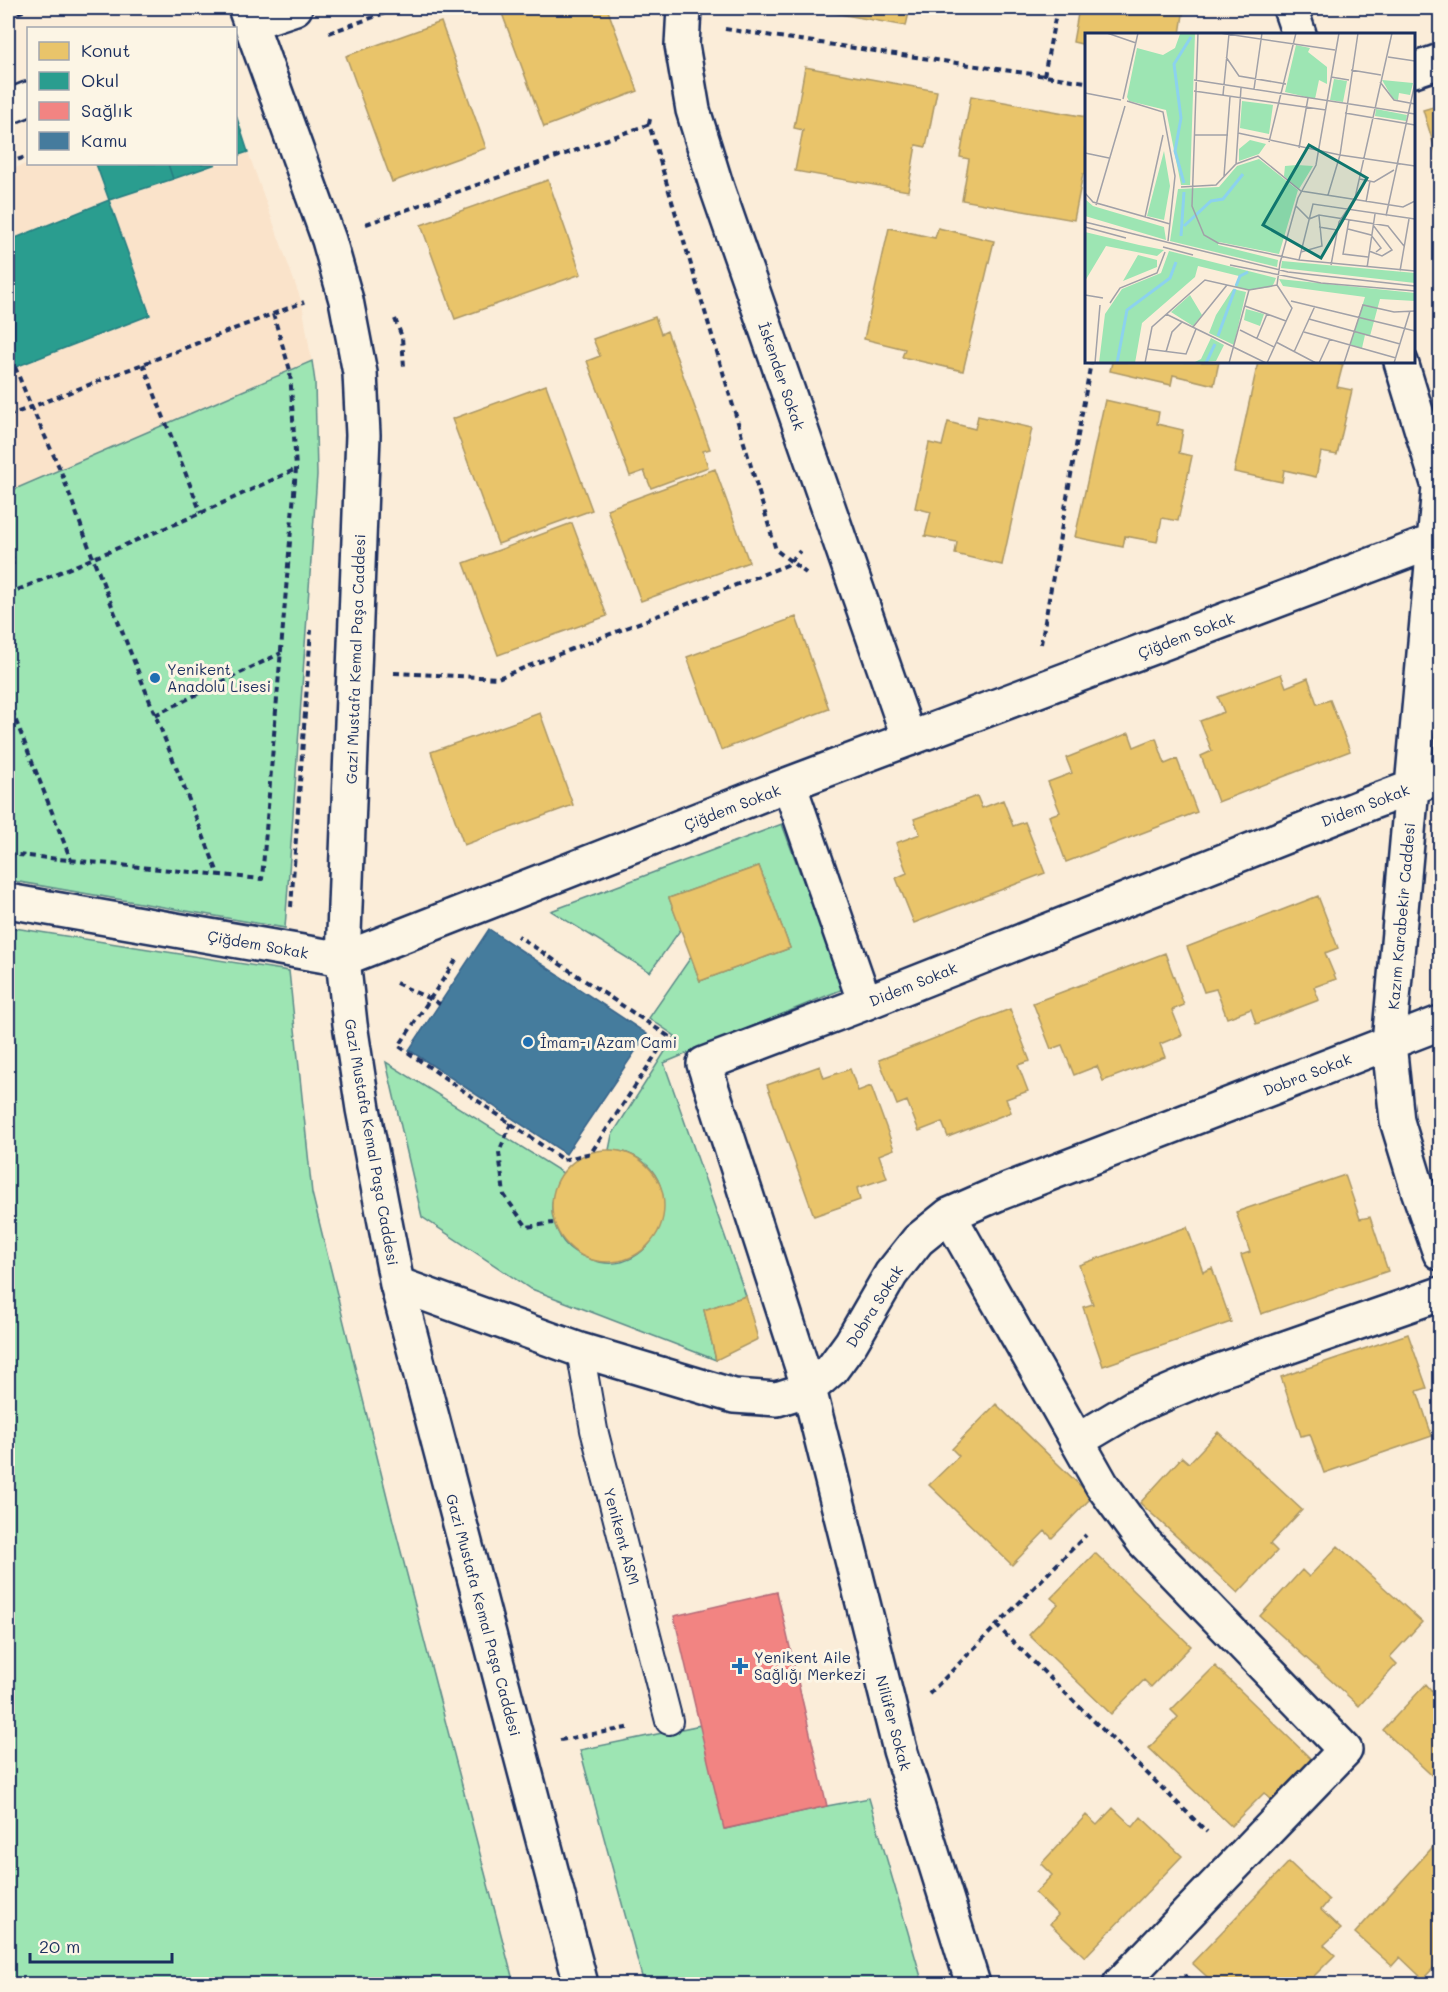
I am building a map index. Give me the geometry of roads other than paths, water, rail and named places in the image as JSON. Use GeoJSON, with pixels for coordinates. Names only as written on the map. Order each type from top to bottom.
{"type":"FeatureCollection","features":[{"type":"Feature","properties":{"kind":"street"},"geometry":{"type":"LineString","coordinates":[[242,20],[296,8]]}},
{"type":"Feature","properties":{"kind":"street"},"geometry":{"type":"LineString","coordinates":[[1290,8],[1299,33]]}},
{"type":"Feature","properties":{"kind":"street","name":"İskender Sokak"},"geometry":{"type":"LineString","coordinates":[[684,15],[682,45],[693,110],[717,188],[909,739]]}},
{"type":"Feature","properties":{"kind":"street","name":"Gazi Mustafa Kemal Paşa Caddesi"},"geometry":{"type":"LineString","coordinates":[[242,20],[329,240],[346,300],[360,373],[363,435],[343,959],[363,1109],[397,1284],[581,1984]]}},
{"type":"Feature","properties":{"kind":"street"},"geometry":{"type":"LineString","coordinates":[[1415,69],[1440,61]]}},
{"type":"Feature","properties":{"kind":"street"},"geometry":{"type":"LineString","coordinates":[[8,106],[27,99]]}},
{"type":"Feature","properties":{"kind":"street","name":"Kazım Karabekir Caddesi"},"geometry":{"type":"LineString","coordinates":[[1401,363],[1439,487],[1426,782],[1389,1043],[1397,1121],[1440,1253]]}},
{"type":"Feature","properties":{"kind":"street","name":"Çiğdem Sokak"},"geometry":{"type":"LineString","coordinates":[[8,901],[343,959],[789,784],[1438,540]]}},
{"type":"Feature","properties":{"kind":"street","name":"Didem Sokak"},"geometry":{"type":"LineString","coordinates":[[809,1389],[704,1064],[1426,782]]}},
{"type":"Feature","properties":{"kind":"street"},"geometry":{"type":"LineString","coordinates":[[789,784],[865,1003]]}},
{"type":"Feature","properties":{"kind":"street","name":"Dobra Sokak"},"geometry":{"type":"LineString","coordinates":[[397,1284],[580,1350],[734,1396],[777,1399],[809,1389],[832,1369],[851,1343],[891,1274],[918,1240],[949,1215],[997,1194],[1440,1023]]}},
{"type":"Feature","properties":{"kind":"street"},"geometry":{"type":"LineString","coordinates":[[949,1215],[1102,1485],[1116,1504],[1143,1540],[1345,1750],[1120,1984]]}},
{"type":"Feature","properties":{"kind":"street"},"geometry":{"type":"LineString","coordinates":[[1077,1441],[1134,1407],[1216,1372],[1440,1294]]}},
{"type":"Feature","properties":{"kind":"street","name":"Nilüfer Sokak"},"geometry":{"type":"LineString","coordinates":[[809,1389],[895,1728],[973,1984]]}},
{"type":"Feature","properties":{"kind":"lane","name":"Yenikent ASM"},"geometry":{"type":"LineString","coordinates":[[580,1350],[594,1430],[669,1720]]}},
{"type":"Feature","properties":{"kind":"place","name":"Yenikent Anadolu Lisesi"},"geometry":{"type":"Point","coordinates":[155,678]}},
{"type":"Feature","properties":{"kind":"place","name":"İmam-ı Azam Cami"},"geometry":{"type":"Point","coordinates":[528,1042]}},
{"type":"Feature","properties":{"kind":"place","name":"Yenikent Aile Sağlığı Merkezi"},"geometry":{"type":"Point","coordinates":[740,1666]}}]}
